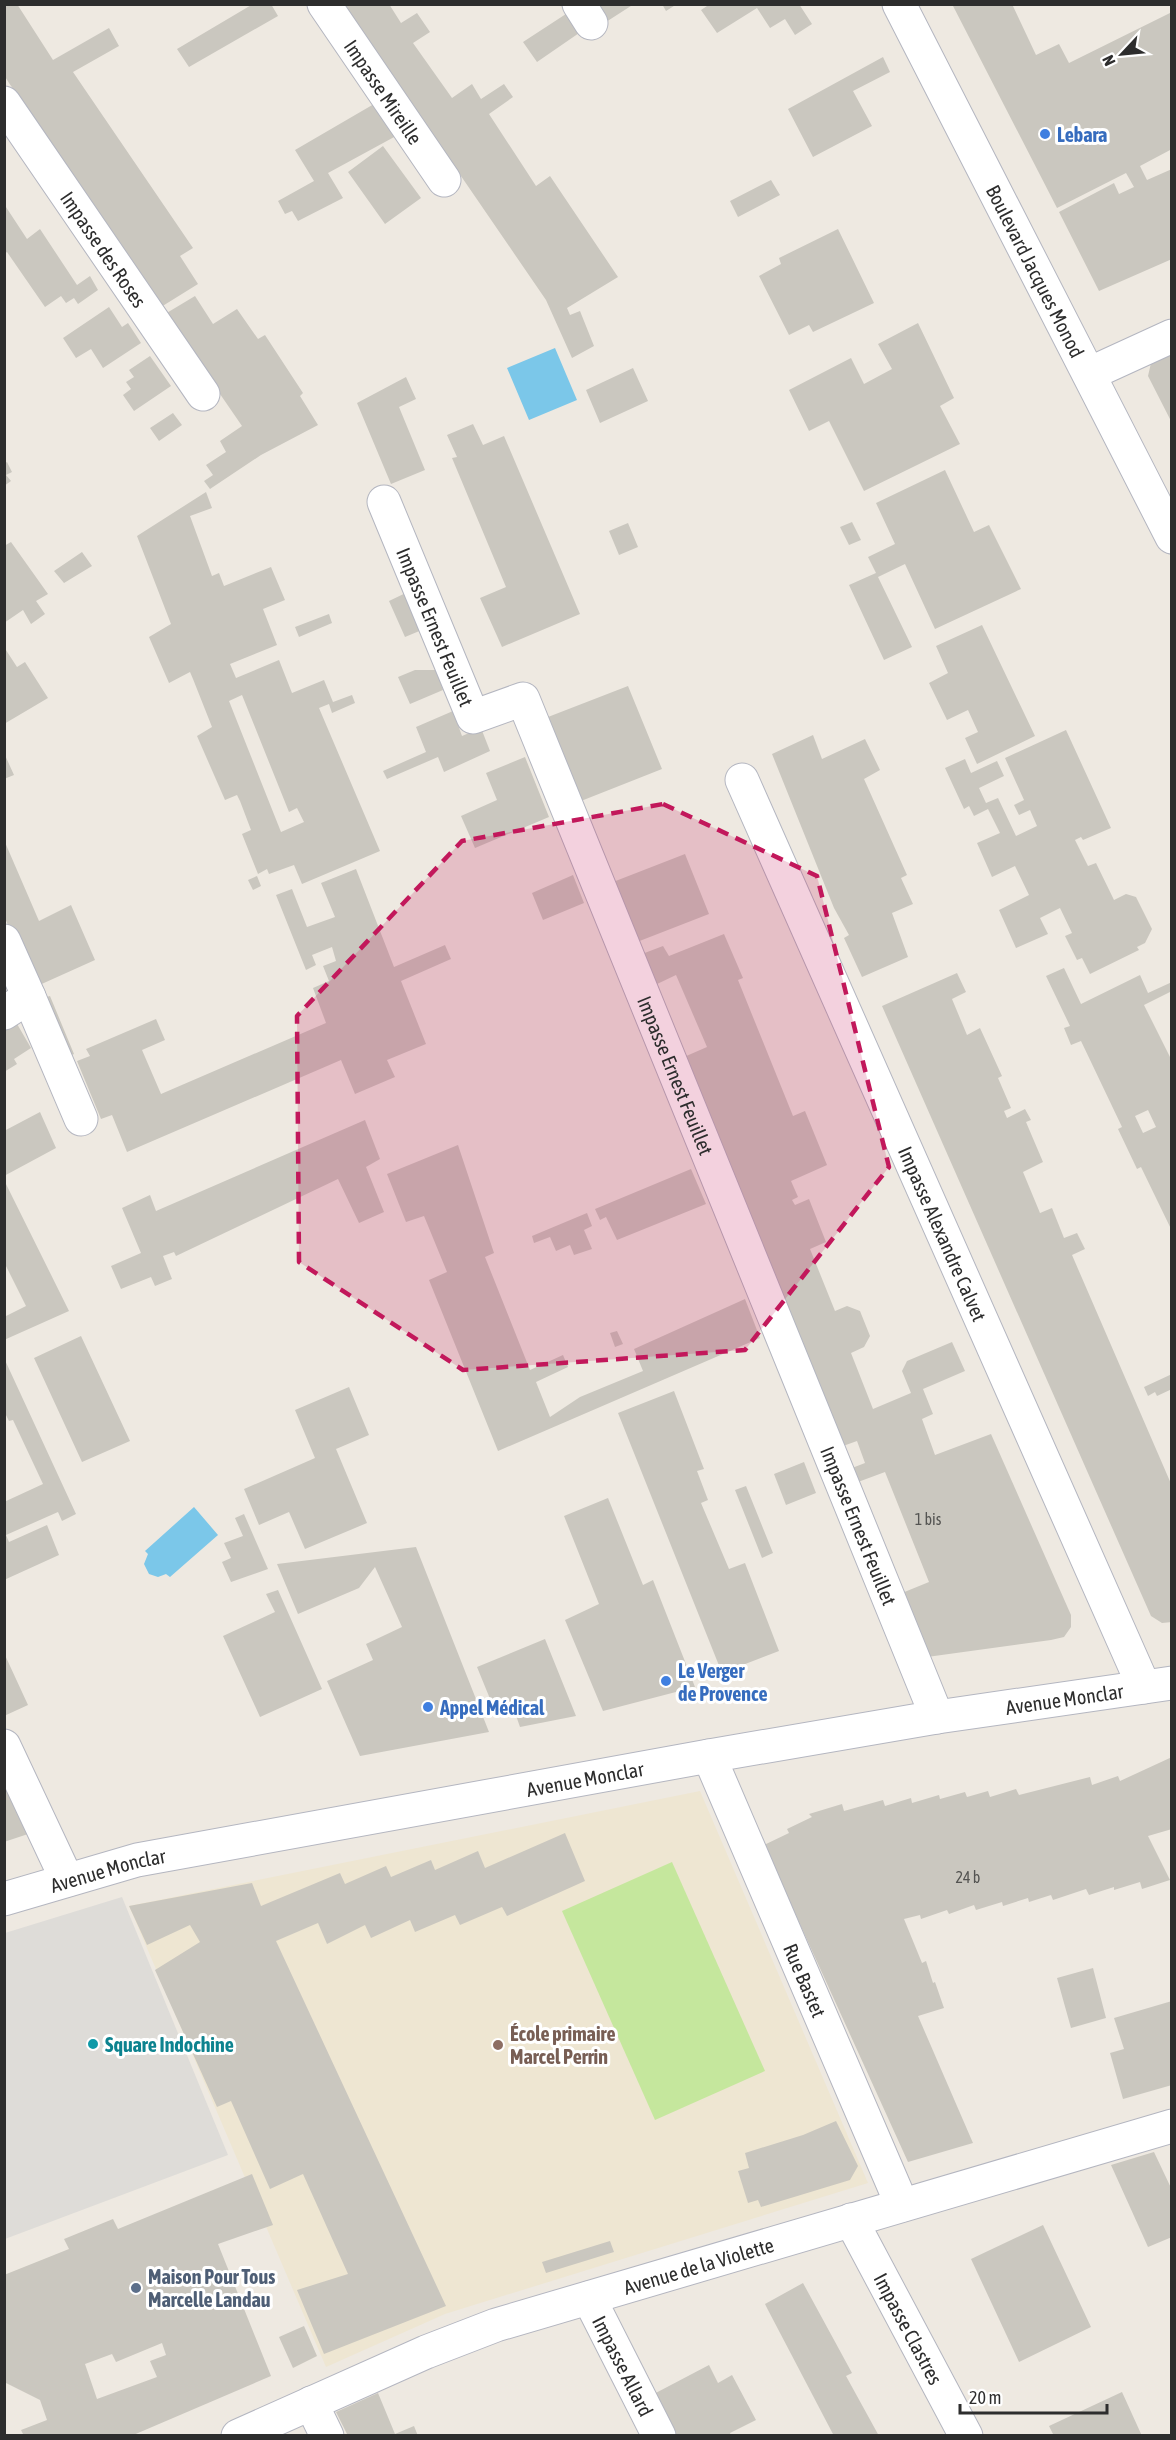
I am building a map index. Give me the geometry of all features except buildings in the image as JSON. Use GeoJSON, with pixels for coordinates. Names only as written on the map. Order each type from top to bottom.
{"type":"FeatureCollection","features":[{"type":"Feature","properties":{"kind":"street","name":"Impasse Mireille"},"geometry":{"type":"LineString","coordinates":[[324,4],[444,180]]}},
{"type":"Feature","properties":{"kind":"street","name":"Boulevard Jacques Monod"},"geometry":{"type":"LineString","coordinates":[[899,4],[1172,537]]}},
{"type":"Feature","properties":{"kind":"street","name":"Impasse des Roses"},"geometry":{"type":"LineString","coordinates":[[4,103],[203,394]]}},
{"type":"Feature","properties":{"kind":"street"},"geometry":{"type":"LineString","coordinates":[[1089,374],[1172,336]]}},
{"type":"Feature","properties":{"kind":"street","name":"Impasse Ernest Feuillet"},"geometry":{"type":"LineString","coordinates":[[384,502],[473,717],[523,699],[937,1717]]}},
{"type":"Feature","properties":{"kind":"street","name":"Impasse Alexandre Calvet"},"geometry":{"type":"LineString","coordinates":[[742,780],[1158,1685]]}},
{"type":"Feature","properties":{"kind":"street"},"geometry":{"type":"LineString","coordinates":[[4,940],[17,1004],[81,1119]]}},
{"type":"Feature","properties":{"kind":"street","name":"Avenue Monclar"},"geometry":{"type":"LineString","coordinates":[[4,1899],[136,1860],[709,1756],[937,1717],[1158,1685]]}},
{"type":"Feature","properties":{"kind":"street"},"geometry":{"type":"LineString","coordinates":[[4,1746],[67,1880]]}},
{"type":"Feature","properties":{"kind":"street","name":"Rue Bastet"},"geometry":{"type":"LineString","coordinates":[[709,1756],[902,2205]]}},
{"type":"Feature","properties":{"kind":"street","name":"Avenue de la Violette"},"geometry":{"type":"LineString","coordinates":[[238,2436],[426,2352],[496,2325],[1172,2126]]}},
{"type":"Feature","properties":{"kind":"street","name":"Impasse Clastres"},"geometry":{"type":"LineString","coordinates":[[851,2220],[966,2436]]}},
{"type":"Feature","properties":{"kind":"street","name":"Impasse Allard"},"geometry":{"type":"LineString","coordinates":[[589,2298],[659,2436]]}},
{"type":"Feature","properties":{"kind":"street"},"geometry":{"type":"LineString","coordinates":[[311,2403],[327,2436]]}},
{"type":"Feature","properties":{"kind":"highlighted area"},"geometry":{"type":"Polygon","coordinates":[[[663,804],[817,876],[889,1167],[745,1350],[463,1370],[299,1262],[297,1016],[462,841],[663,804]]]}},
{"type":"Feature","properties":{"kind":"shaded area","name":"École primaire Marcel Perrin"},"geometry":{"type":"Polygon","coordinates":[[[700,1791],[868,2183],[445,2314],[326,2367],[129,1906],[700,1791]]]}},
{"type":"Feature","properties":{"kind":"shaded area","name":"Square Indochine"},"geometry":{"type":"Polygon","coordinates":[[[122,1897],[228,2155],[5,2239],[5,1933],[122,1897]]]}},
{"type":"Feature","properties":{"kind":"green space"},"geometry":{"type":"Polygon","coordinates":[[[672,1862],[765,2071],[655,2120],[562,1911],[672,1862]]]}},
{"type":"Feature","properties":{"kind":"water"},"geometry":{"type":"Polygon","coordinates":[[[555,348],[577,400],[529,420],[507,368],[555,348]]]}},
{"type":"Feature","properties":{"kind":"water"},"geometry":{"type":"Polygon","coordinates":[[[194,1507],[218,1535],[170,1577],[166,1574],[158,1577],[149,1574],[144,1564],[148,1554],[145,1551],[194,1507]]]}},
{"type":"Feature","properties":{"kind":"place","name":"Lebara"},"geometry":{"type":"Point","coordinates":[1045,134]}},
{"type":"Feature","properties":{"kind":"place","name":"Le Verger de Provence"},"geometry":{"type":"Point","coordinates":[666,1681]}},
{"type":"Feature","properties":{"kind":"place","name":"Appel Médical"},"geometry":{"type":"Point","coordinates":[428,1707]}},
{"type":"Feature","properties":{"kind":"place","name":"Square Indochine"},"geometry":{"type":"Point","coordinates":[93,2044]}},
{"type":"Feature","properties":{"kind":"place","name":"École primaire Marcel Perrin"},"geometry":{"type":"Point","coordinates":[498,2045]}},
{"type":"Feature","properties":{"kind":"place","name":"Maison Pour Tous Marcelle Landau"},"geometry":{"type":"Point","coordinates":[136,2288]}}]}
